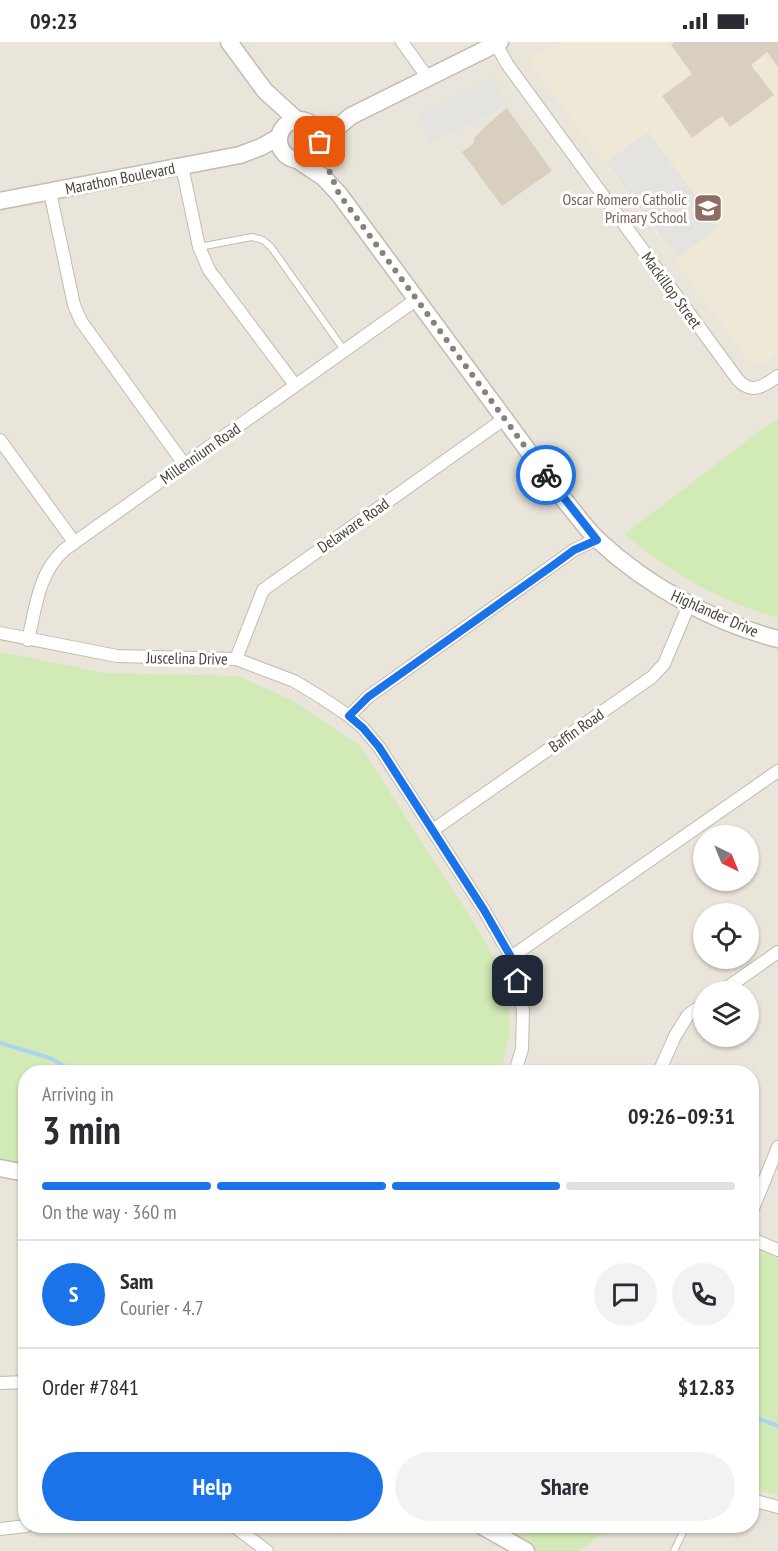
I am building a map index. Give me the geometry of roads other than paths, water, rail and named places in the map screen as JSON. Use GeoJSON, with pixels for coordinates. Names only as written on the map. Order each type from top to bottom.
{"type":"FeatureCollection","features":[{"type":"Feature","properties":{"kind":"street"},"geometry":{"type":"LineString","coordinates":[[229,42],[265,91],[317,130],[319,145]]}},
{"type":"Feature","properties":{"kind":"street"},"geometry":{"type":"LineString","coordinates":[[402,42],[428,78]]}},
{"type":"Feature","properties":{"kind":"street"},"geometry":{"type":"LineString","coordinates":[[265,91],[280,134],[280,147],[292,158],[311,157],[319,145],[351,116],[498,43]]}},
{"type":"Feature","properties":{"kind":"street","name":"Mackillop Street"},"geometry":{"type":"LineString","coordinates":[[498,43],[514,74],[738,380],[746,387],[754,389],[762,387],[778,376]]}},
{"type":"Feature","properties":{"kind":"street"},"geometry":{"type":"LineString","coordinates":[[280,134],[290,122],[351,116]]}},
{"type":"Feature","properties":{"kind":"street","name":"Marathon Boulevard"},"geometry":{"type":"LineString","coordinates":[[0,201],[240,155],[250,152],[280,134]]}},
{"type":"Feature","properties":{"kind":"street","name":"Highlander Drive"},"geometry":{"type":"LineString","coordinates":[[319,145],[339,194]]}},
{"type":"Feature","properties":{"kind":"street","name":"Marathon Boulevard"},"geometry":{"type":"LineString","coordinates":[[240,155],[292,158]]}},
{"type":"Feature","properties":{"kind":"street","name":"Highlander Drive"},"geometry":{"type":"LineString","coordinates":[[292,158],[323,177],[339,194],[565,501],[597,540],[649,580],[689,605],[737,626],[778,639]]}},
{"type":"Feature","properties":{"kind":"street"},"geometry":{"type":"LineString","coordinates":[[182,166],[199,247],[209,270],[294,385]]}},
{"type":"Feature","properties":{"kind":"street"},"geometry":{"type":"LineString","coordinates":[[50,192],[74,305],[81,321],[184,464]]}},
{"type":"Feature","properties":{"kind":"street","name":"Millennium Road"},"geometry":{"type":"LineString","coordinates":[[28,640],[42,582],[55,558],[74,542],[417,298]]}},
{"type":"Feature","properties":{"kind":"street","name":"Delaware Road"},"geometry":{"type":"LineString","coordinates":[[236,658],[263,590],[504,419]]}},
{"type":"Feature","properties":{"kind":"street"},"geometry":{"type":"LineString","coordinates":[[0,440],[74,542]]}},
{"type":"Feature","properties":{"kind":"street"},"geometry":{"type":"LineString","coordinates":[[349,716],[368,697],[574,550],[597,540]]}},
{"type":"Feature","properties":{"kind":"street","name":"Baffin Road"},"geometry":{"type":"LineString","coordinates":[[433,830],[652,676],[664,664],[689,605]]}},
{"type":"Feature","properties":{"kind":"street","name":"Juscelina Drive"},"geometry":{"type":"LineString","coordinates":[[0,633],[117,656],[236,658],[294,681],[349,716],[379,747],[484,910],[511,957],[523,1010],[522,1049],[518,1065]]}},
{"type":"Feature","properties":{"kind":"street"},"geometry":{"type":"LineString","coordinates":[[511,957],[778,771]]}},
{"type":"Feature","properties":{"kind":"street"},"geometry":{"type":"LineString","coordinates":[[737,981],[778,952]]}},
{"type":"Feature","properties":{"kind":"street"},"geometry":{"type":"LineString","coordinates":[[662,1065],[675,1036],[688,1015],[693,1012]]}},
{"type":"Feature","properties":{"kind":"street"},"geometry":{"type":"LineString","coordinates":[[759,1194],[778,1147]]}},
{"type":"Feature","properties":{"kind":"street"},"geometry":{"type":"LineString","coordinates":[[0,1168],[18,1171]]}},
{"type":"Feature","properties":{"kind":"street"},"geometry":{"type":"LineString","coordinates":[[759,1242],[778,1250]]}},
{"type":"Feature","properties":{"kind":"street"},"geometry":{"type":"LineString","coordinates":[[0,1383],[18,1382]]}},
{"type":"Feature","properties":{"kind":"street"},"geometry":{"type":"LineString","coordinates":[[759,1502],[778,1507]]}},
{"type":"Feature","properties":{"kind":"street"},"geometry":{"type":"LineString","coordinates":[[0,1529],[18,1527]]}},
{"type":"Feature","properties":{"kind":"street"},"geometry":{"type":"LineString","coordinates":[[243,1533],[267,1551]]}},
{"type":"Feature","properties":{"kind":"street"},"geometry":{"type":"LineString","coordinates":[[494,1533],[526,1551]]}},
{"type":"Feature","properties":{"kind":"lane"},"geometry":{"type":"LineString","coordinates":[[199,247],[252,237],[263,240],[271,247],[344,350]]}},
{"type":"Feature","properties":{"kind":"lane"},"geometry":{"type":"LineString","coordinates":[[674,1551],[683,1533]]}},
{"type":"Feature","properties":{"kind":"waterway"},"geometry":{"type":"LineString","coordinates":[[0,1043],[50,1058],[62,1065]]}},
{"type":"Feature","properties":{"kind":"waterway"},"geometry":{"type":"LineString","coordinates":[[759,1419],[778,1426]]}},
{"type":"Feature","properties":{"kind":"place","name":"Oscar Romero Catholic Primary School"},"geometry":{"type":"Point","coordinates":[708,208]}}]}
